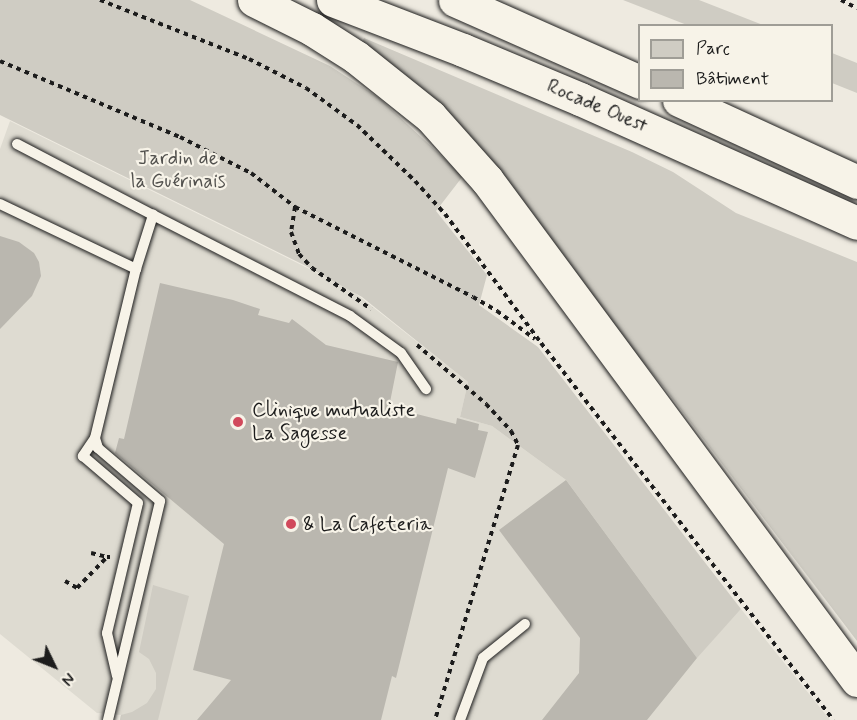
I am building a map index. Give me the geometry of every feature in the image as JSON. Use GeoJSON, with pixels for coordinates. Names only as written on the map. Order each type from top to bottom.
{"type":"FeatureCollection","features":[{"type":"Feature","properties":{"kind":"highway"},"geometry":{"type":"LineString","coordinates":[[254,0],[312,29],[356,57],[430,116],[487,180],[857,680]]}},
{"type":"Feature","properties":{"kind":"highway","name":"Rocade Ouest"},"geometry":{"type":"LineString","coordinates":[[333,0],[580,99],[857,223]]}},
{"type":"Feature","properties":{"kind":"highway","name":"Rocade Ouest"},"geometry":{"type":"LineString","coordinates":[[455,0],[638,82]]}},
{"type":"Feature","properties":{"kind":"highway"},"geometry":{"type":"LineString","coordinates":[[683,102],[857,182]]}},
{"type":"Feature","properties":{"kind":"highway"},"geometry":{"type":"LineString","coordinates":[[812,618],[857,670]]}},
{"type":"Feature","properties":{"kind":"lane"},"geometry":{"type":"LineString","coordinates":[[18,144],[350,316],[401,353],[426,389]]}},
{"type":"Feature","properties":{"kind":"lane"},"geometry":{"type":"LineString","coordinates":[[0,204],[136,269]]}},
{"type":"Feature","properties":{"kind":"lane"},"geometry":{"type":"LineString","coordinates":[[117,676],[107,633],[138,503],[84,456],[96,438],[136,269],[153,215]]}},
{"type":"Feature","properties":{"kind":"lane"},"geometry":{"type":"LineString","coordinates":[[96,438],[98,448],[160,501],[108,720]]}},
{"type":"Feature","properties":{"kind":"lane"},"geometry":{"type":"LineString","coordinates":[[460,720],[483,658],[525,624]]}},
{"type":"Feature","properties":{"kind":"path"},"geometry":{"type":"LineString","coordinates":[[100,0],[249,59],[306,88],[357,125],[415,181],[445,214],[540,343],[832,720]]}},
{"type":"Feature","properties":{"kind":"path"},"geometry":{"type":"LineString","coordinates":[[841,0],[857,8]]}},
{"type":"Feature","properties":{"kind":"path"},"geometry":{"type":"LineString","coordinates":[[0,61],[180,137],[241,168],[264,181],[295,207],[473,297],[497,311],[540,343]]}},
{"type":"Feature","properties":{"kind":"path"},"geometry":{"type":"LineString","coordinates":[[295,207],[291,232],[298,254],[312,268],[376,312]]}},
{"type":"Feature","properties":{"kind":"path"},"geometry":{"type":"LineString","coordinates":[[409,339],[486,404],[511,431],[519,444],[435,720]]}},
{"type":"Feature","properties":{"kind":"path"},"geometry":{"type":"LineString","coordinates":[[91,553],[125,561]]}},
{"type":"Feature","properties":{"kind":"path"},"geometry":{"type":"LineString","coordinates":[[65,581],[77,588],[107,557]]}},
{"type":"Feature","properties":{"kind":"shaded area","name":"Clinique mutualiste La Sagesse"},"geometry":{"type":"Polygon","coordinates":[[[10,121],[350,289],[468,382],[460,417],[492,426],[566,480],[697,657],[741,609],[830,720],[120,720],[121,715],[97,713],[0,634],[0,149],[10,121]]]}},
{"type":"Feature","properties":{"kind":"green space","name":"Jardin de la Guérinais"},"geometry":{"type":"Polygon","coordinates":[[[0,0],[190,0],[330,66],[379,98],[463,176],[436,211],[487,275],[479,305],[538,347],[741,609],[697,658],[566,480],[492,426],[460,417],[468,382],[362,297],[304,265],[0,115],[0,0]]]}},
{"type":"Feature","properties":{"kind":"green space"},"geometry":{"type":"Polygon","coordinates":[[[623,0],[699,0],[760,24],[684,24],[623,0]]]}},
{"type":"Feature","properties":{"kind":"green space"},"geometry":{"type":"Polygon","coordinates":[[[364,38],[632,152],[673,172],[736,213],[857,262],[857,641],[666,390],[461,142],[359,49],[364,38]]]}},
{"type":"Feature","properties":{"kind":"green space"},"geometry":{"type":"Polygon","coordinates":[[[833,53],[857,63],[857,93],[833,83],[833,53]]]}},
{"type":"Feature","properties":{"kind":"green space"},"geometry":{"type":"Polygon","coordinates":[[[153,585],[189,596],[158,720],[120,720],[121,715],[132,712],[147,703],[156,689],[156,673],[149,659],[139,652],[153,585]]]}},
{"type":"Feature","properties":{"kind":"building"},"geometry":{"type":"Polygon","coordinates":[[[0,236],[19,242],[34,253],[39,262],[41,276],[32,296],[0,329],[0,236]]]}},
{"type":"Feature","properties":{"kind":"building"},"geometry":{"type":"Polygon","coordinates":[[[160,283],[233,300],[260,309],[258,315],[289,323],[292,319],[326,345],[398,362],[389,407],[456,424],[457,418],[479,424],[478,430],[488,432],[475,478],[448,468],[396,678],[392,676],[381,720],[197,720],[231,680],[193,670],[224,544],[115,453],[119,438],[124,439],[160,283]]]}},
{"type":"Feature","properties":{"kind":"building"},"geometry":{"type":"Polygon","coordinates":[[[566,480],[697,658],[647,720],[542,720],[579,673],[580,638],[499,530],[566,480]]]}},
{"type":"Feature","properties":{"kind":"place","name":"Clinique mutualiste La Sagesse"},"geometry":{"type":"Point","coordinates":[238,422]}},
{"type":"Feature","properties":{"kind":"place","name":"& La Cafeteria"},"geometry":{"type":"Point","coordinates":[291,524]}}]}
